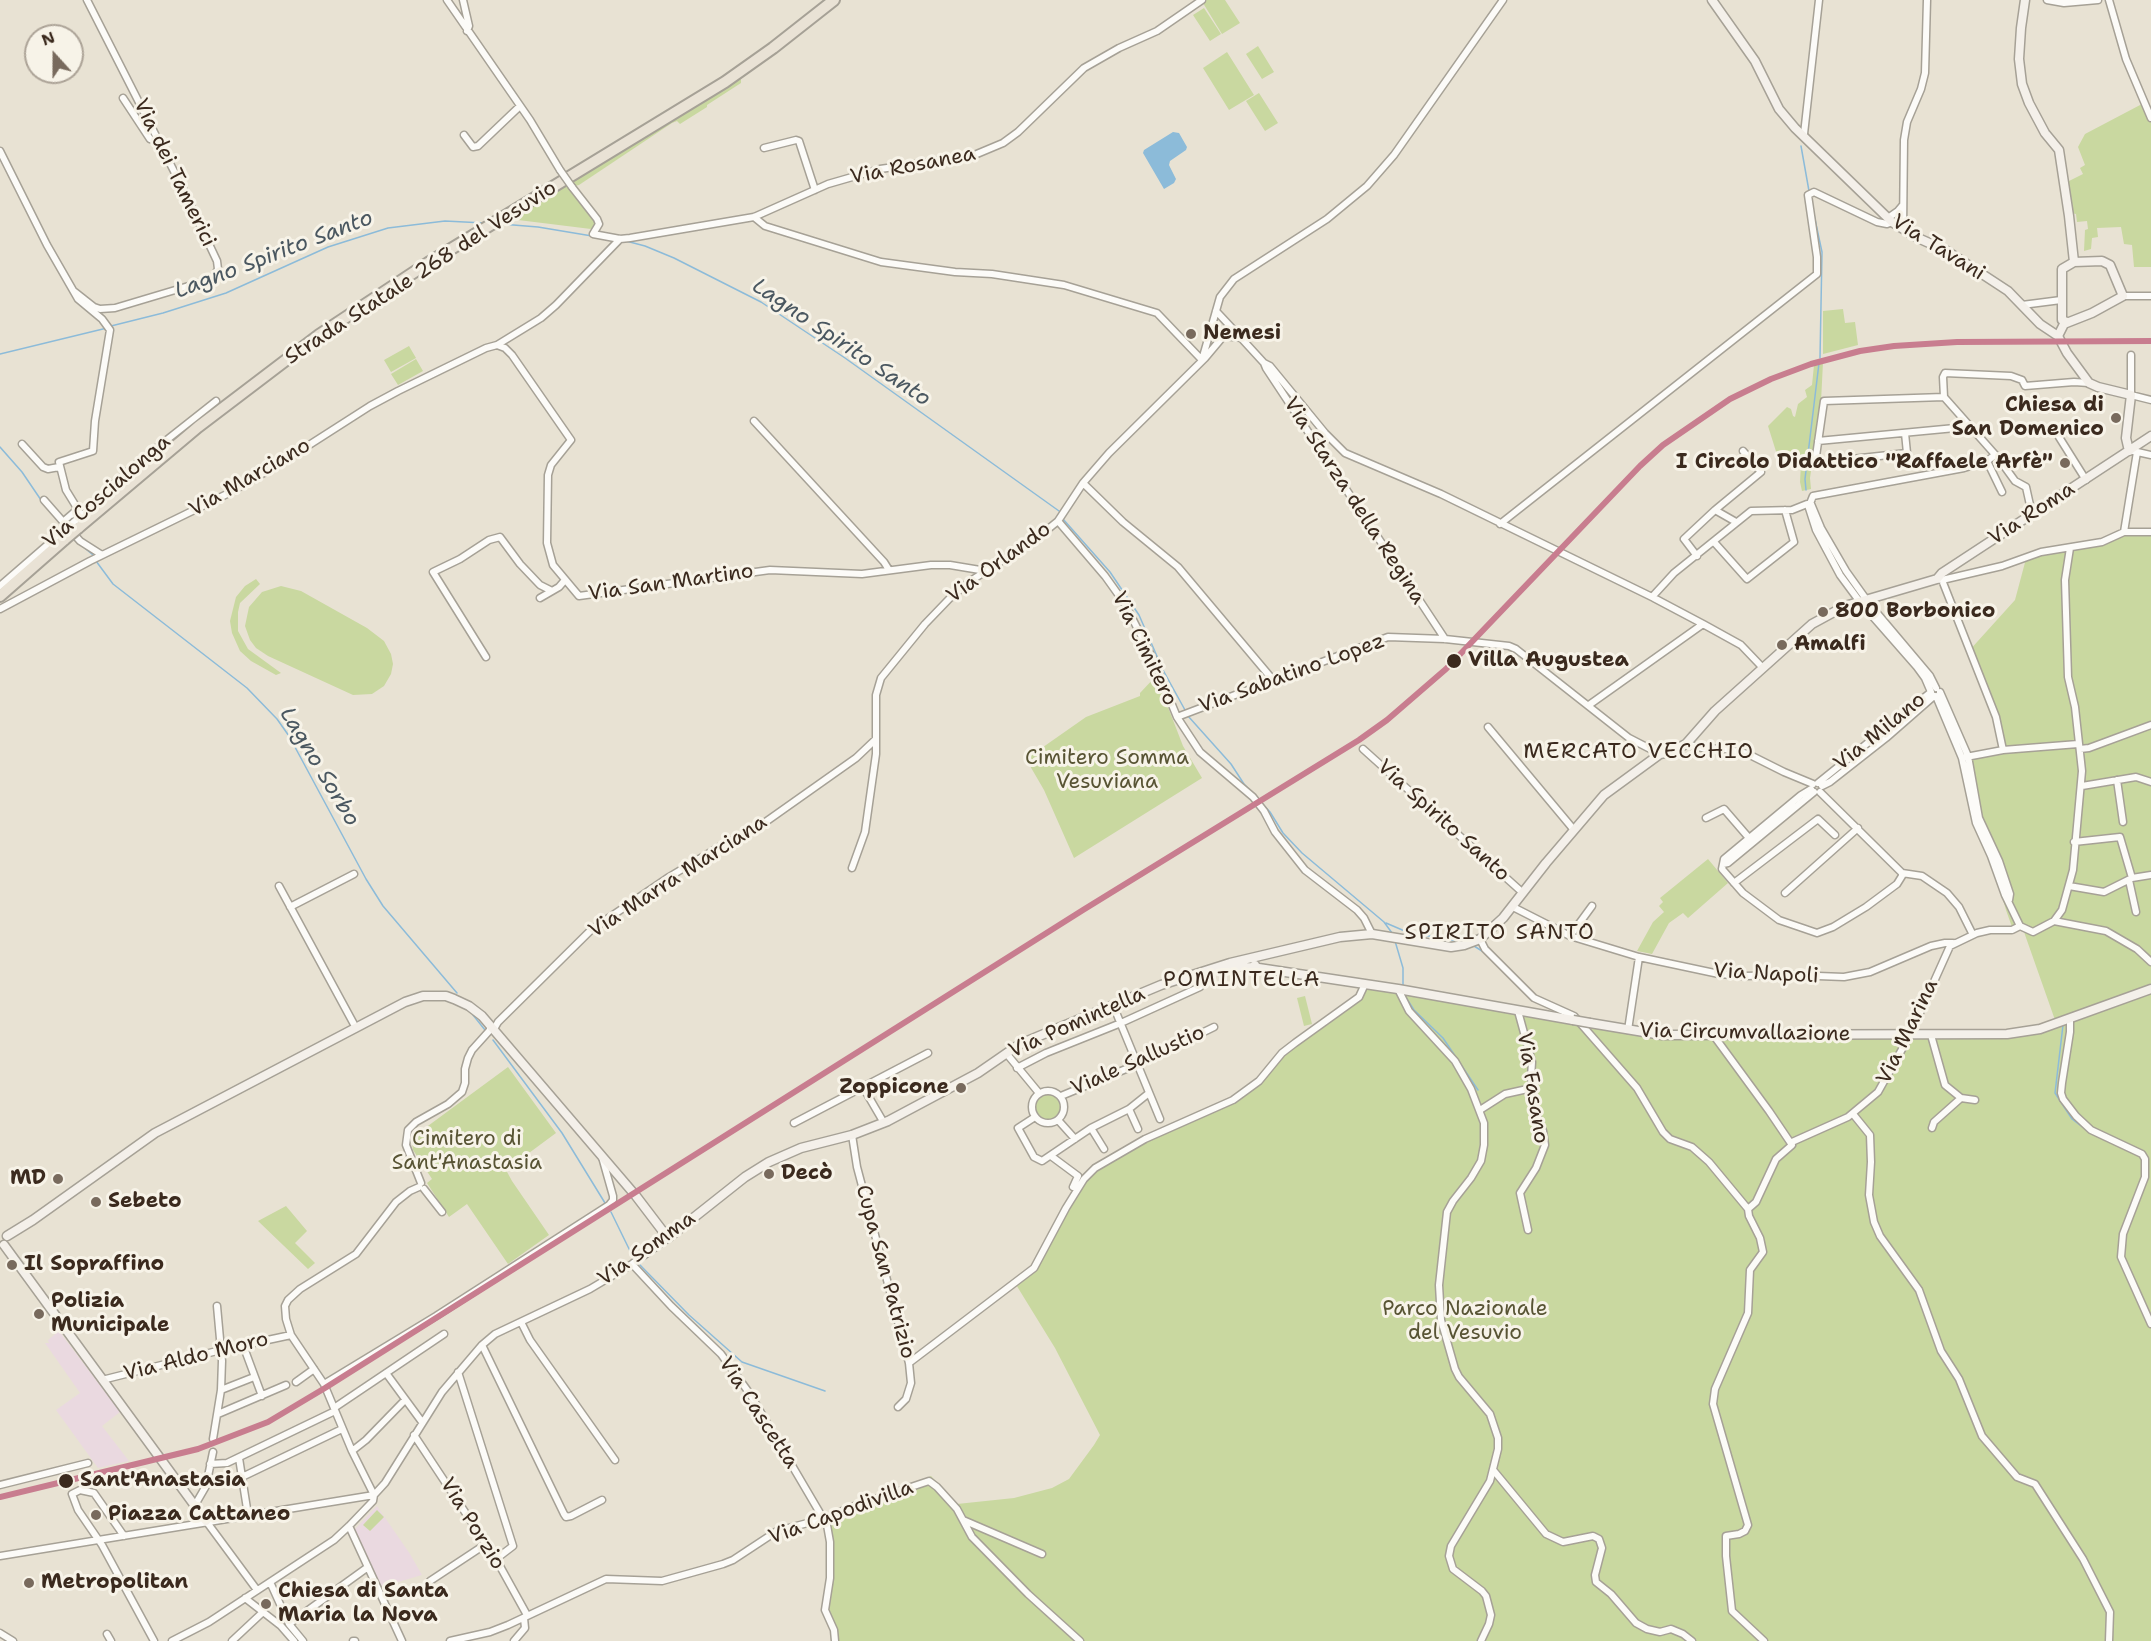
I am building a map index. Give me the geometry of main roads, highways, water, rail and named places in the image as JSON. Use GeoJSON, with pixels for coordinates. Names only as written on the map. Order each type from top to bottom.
{"type":"FeatureCollection","features":[{"type":"Feature","properties":{"kind":"highway","name":"Strada Statale 268 del Vesuvio"},"geometry":{"type":"LineString","coordinates":[[0,596],[76,524],[319,335],[428,262],[725,82],[781,43],[834,0]]}},
{"type":"Feature","properties":{"kind":"water"},"geometry":{"type":"Polygon","coordinates":[[[1173,132],[1179,133],[1187,147],[1170,161],[1169,165],[1176,179],[1164,189],[1143,153],[1144,150],[1173,132]]]}},
{"type":"Feature","properties":{"kind":"waterway"},"geometry":{"type":"LineString","coordinates":[[1801,146],[1809,191]]}},
{"type":"Feature","properties":{"kind":"waterway"},"geometry":{"type":"LineString","coordinates":[[1813,210],[1822,252],[1820,358]]}},
{"type":"Feature","properties":{"kind":"waterway","name":"Lagno Spirito Santo"},"geometry":{"type":"LineString","coordinates":[[111,326],[163,313],[226,293],[328,247],[388,228],[445,221],[484,223]]}},
{"type":"Feature","properties":{"kind":"waterway","name":"Lagno Spirito Santo"},"geometry":{"type":"LineString","coordinates":[[501,224],[538,227],[592,236]]}},
{"type":"Feature","properties":{"kind":"waterway","name":"Lagno Spirito Santo"},"geometry":{"type":"LineString","coordinates":[[626,241],[674,258],[761,302],[845,358],[1059,511]]}},
{"type":"Feature","properties":{"kind":"waterway","name":"Lagno Spirito Santo"},"geometry":{"type":"LineString","coordinates":[[0,354],[107,328]]}},
{"type":"Feature","properties":{"kind":"waterway"},"geometry":{"type":"LineString","coordinates":[[1806,490],[1805,479],[1819,363]]}},
{"type":"Feature","properties":{"kind":"waterway","name":"Lagno Sorbo"},"geometry":{"type":"LineString","coordinates":[[0,447],[22,472],[41,500]]}},
{"type":"Feature","properties":{"kind":"waterway","name":"Lagno Sorbo"},"geometry":{"type":"LineString","coordinates":[[50,511],[64,528]]}},
{"type":"Feature","properties":{"kind":"waterway","name":"Lagno Spirito Santo"},"geometry":{"type":"LineString","coordinates":[[1063,519],[1110,572],[1139,615],[1163,670],[1185,710]]}},
{"type":"Feature","properties":{"kind":"waterway","name":"Lagno Sorbo"},"geometry":{"type":"LineString","coordinates":[[80,544],[93,555]]}},
{"type":"Feature","properties":{"kind":"waterway","name":"Lagno Sorbo"},"geometry":{"type":"LineString","coordinates":[[96,561],[113,584],[247,688],[277,719],[289,736],[366,879],[383,906],[457,993]]}},
{"type":"Feature","properties":{"kind":"waterway","name":"Lagno Spirito Santo"},"geometry":{"type":"LineString","coordinates":[[1188,716],[1270,812],[1283,833],[1302,853],[1384,922],[1392,933]]}},
{"type":"Feature","properties":{"kind":"waterway"},"geometry":{"type":"LineString","coordinates":[[1386,923],[1407,932]]}},
{"type":"Feature","properties":{"kind":"waterway"},"geometry":{"type":"LineString","coordinates":[[1411,933],[1464,942]]}},
{"type":"Feature","properties":{"kind":"waterway"},"geometry":{"type":"LineString","coordinates":[[1395,941],[1403,968],[1403,985]]}},
{"type":"Feature","properties":{"kind":"waterway"},"geometry":{"type":"LineString","coordinates":[[1474,946],[1482,951]]}},
{"type":"Feature","properties":{"kind":"waterway"},"geometry":{"type":"LineString","coordinates":[[1405,996],[1414,1010],[1443,1038],[1478,1090]]}},
{"type":"Feature","properties":{"kind":"waterway","name":"Lagno Sorbo"},"geometry":{"type":"LineString","coordinates":[[473,1015],[485,1030]]}},
{"type":"Feature","properties":{"kind":"waterway"},"geometry":{"type":"LineString","coordinates":[[2063,1025],[2055,1093],[2072,1119],[2089,1132]]}},
{"type":"Feature","properties":{"kind":"waterway","name":"Lagno Sorbo"},"geometry":{"type":"LineString","coordinates":[[493,1040],[562,1133],[605,1203]]}},
{"type":"Feature","properties":{"kind":"waterway","name":"Lagno Sorbo"},"geometry":{"type":"LineString","coordinates":[[611,1212],[634,1259]]}},
{"type":"Feature","properties":{"kind":"waterway","name":"Lagno Sorbo"},"geometry":{"type":"LineString","coordinates":[[640,1265],[689,1315],[742,1362],[825,1391]]}},
{"type":"Feature","properties":{"kind":"place","name":"Nemesi"},"geometry":{"type":"Point","coordinates":[1191,334]}},
{"type":"Feature","properties":{"kind":"place","name":"Chiesa di San Domenico"},"geometry":{"type":"Point","coordinates":[2116,418]}},
{"type":"Feature","properties":{"kind":"place","name":"I Circolo Didattico \"Raffaele Arfè\""},"geometry":{"type":"Point","coordinates":[2065,463]}},
{"type":"Feature","properties":{"kind":"place","name":"800 Borbonico"},"geometry":{"type":"Point","coordinates":[1823,612]}},
{"type":"Feature","properties":{"kind":"place","name":"Amalfi"},"geometry":{"type":"Point","coordinates":[1782,645]}},
{"type":"Feature","properties":{"kind":"place","name":"Villa Augustea"},"geometry":{"type":"Point","coordinates":[1454,661]}},
{"type":"Feature","properties":{"kind":"place","name":"Zoppicone"},"geometry":{"type":"Point","coordinates":[961,1088]}},
{"type":"Feature","properties":{"kind":"place","name":"Decò"},"geometry":{"type":"Point","coordinates":[769,1174]}},
{"type":"Feature","properties":{"kind":"place","name":"MD"},"geometry":{"type":"Point","coordinates":[58,1179]}},
{"type":"Feature","properties":{"kind":"place","name":"Sebeto"},"geometry":{"type":"Point","coordinates":[96,1202]}},
{"type":"Feature","properties":{"kind":"place","name":"Il Sopraffino"},"geometry":{"type":"Point","coordinates":[12,1265]}},
{"type":"Feature","properties":{"kind":"place","name":"Polizia Municipale"},"geometry":{"type":"Point","coordinates":[39,1314]}},
{"type":"Feature","properties":{"kind":"place","name":"Sant'Anastasia"},"geometry":{"type":"Point","coordinates":[66,1481]}},
{"type":"Feature","properties":{"kind":"place","name":"Piazza Cattaneo"},"geometry":{"type":"Point","coordinates":[96,1515]}},
{"type":"Feature","properties":{"kind":"place","name":"Metropolitan"},"geometry":{"type":"Point","coordinates":[29,1583]}},
{"type":"Feature","properties":{"kind":"place","name":"Chiesa di Santa Maria la Nova"},"geometry":{"type":"Point","coordinates":[266,1604]}},
{"type":"Feature","properties":{"kind":"district","name":"MERCATO VECCHIO"},"geometry":{"type":"Point","coordinates":[1639,752]}},
{"type":"Feature","properties":{"kind":"district","name":"SPIRITO SANTO"},"geometry":{"type":"Point","coordinates":[1500,933]}},
{"type":"Feature","properties":{"kind":"district","name":"POMINTELLA"},"geometry":{"type":"Point","coordinates":[1242,980]}},
{"type":"Feature","properties":{"kind":"park label","name":"Cimitero Somma Vesuviana"},"geometry":{"type":"Point","coordinates":[1107,771]}},
{"type":"Feature","properties":{"kind":"park label","name":"Cimitero di Sant'Anastasia"},"geometry":{"type":"Point","coordinates":[467,1152]}},
{"type":"Feature","properties":{"kind":"park label","name":"Parco Nazionale del Vesuvio"},"geometry":{"type":"Point","coordinates":[1465,1322]}}]}
